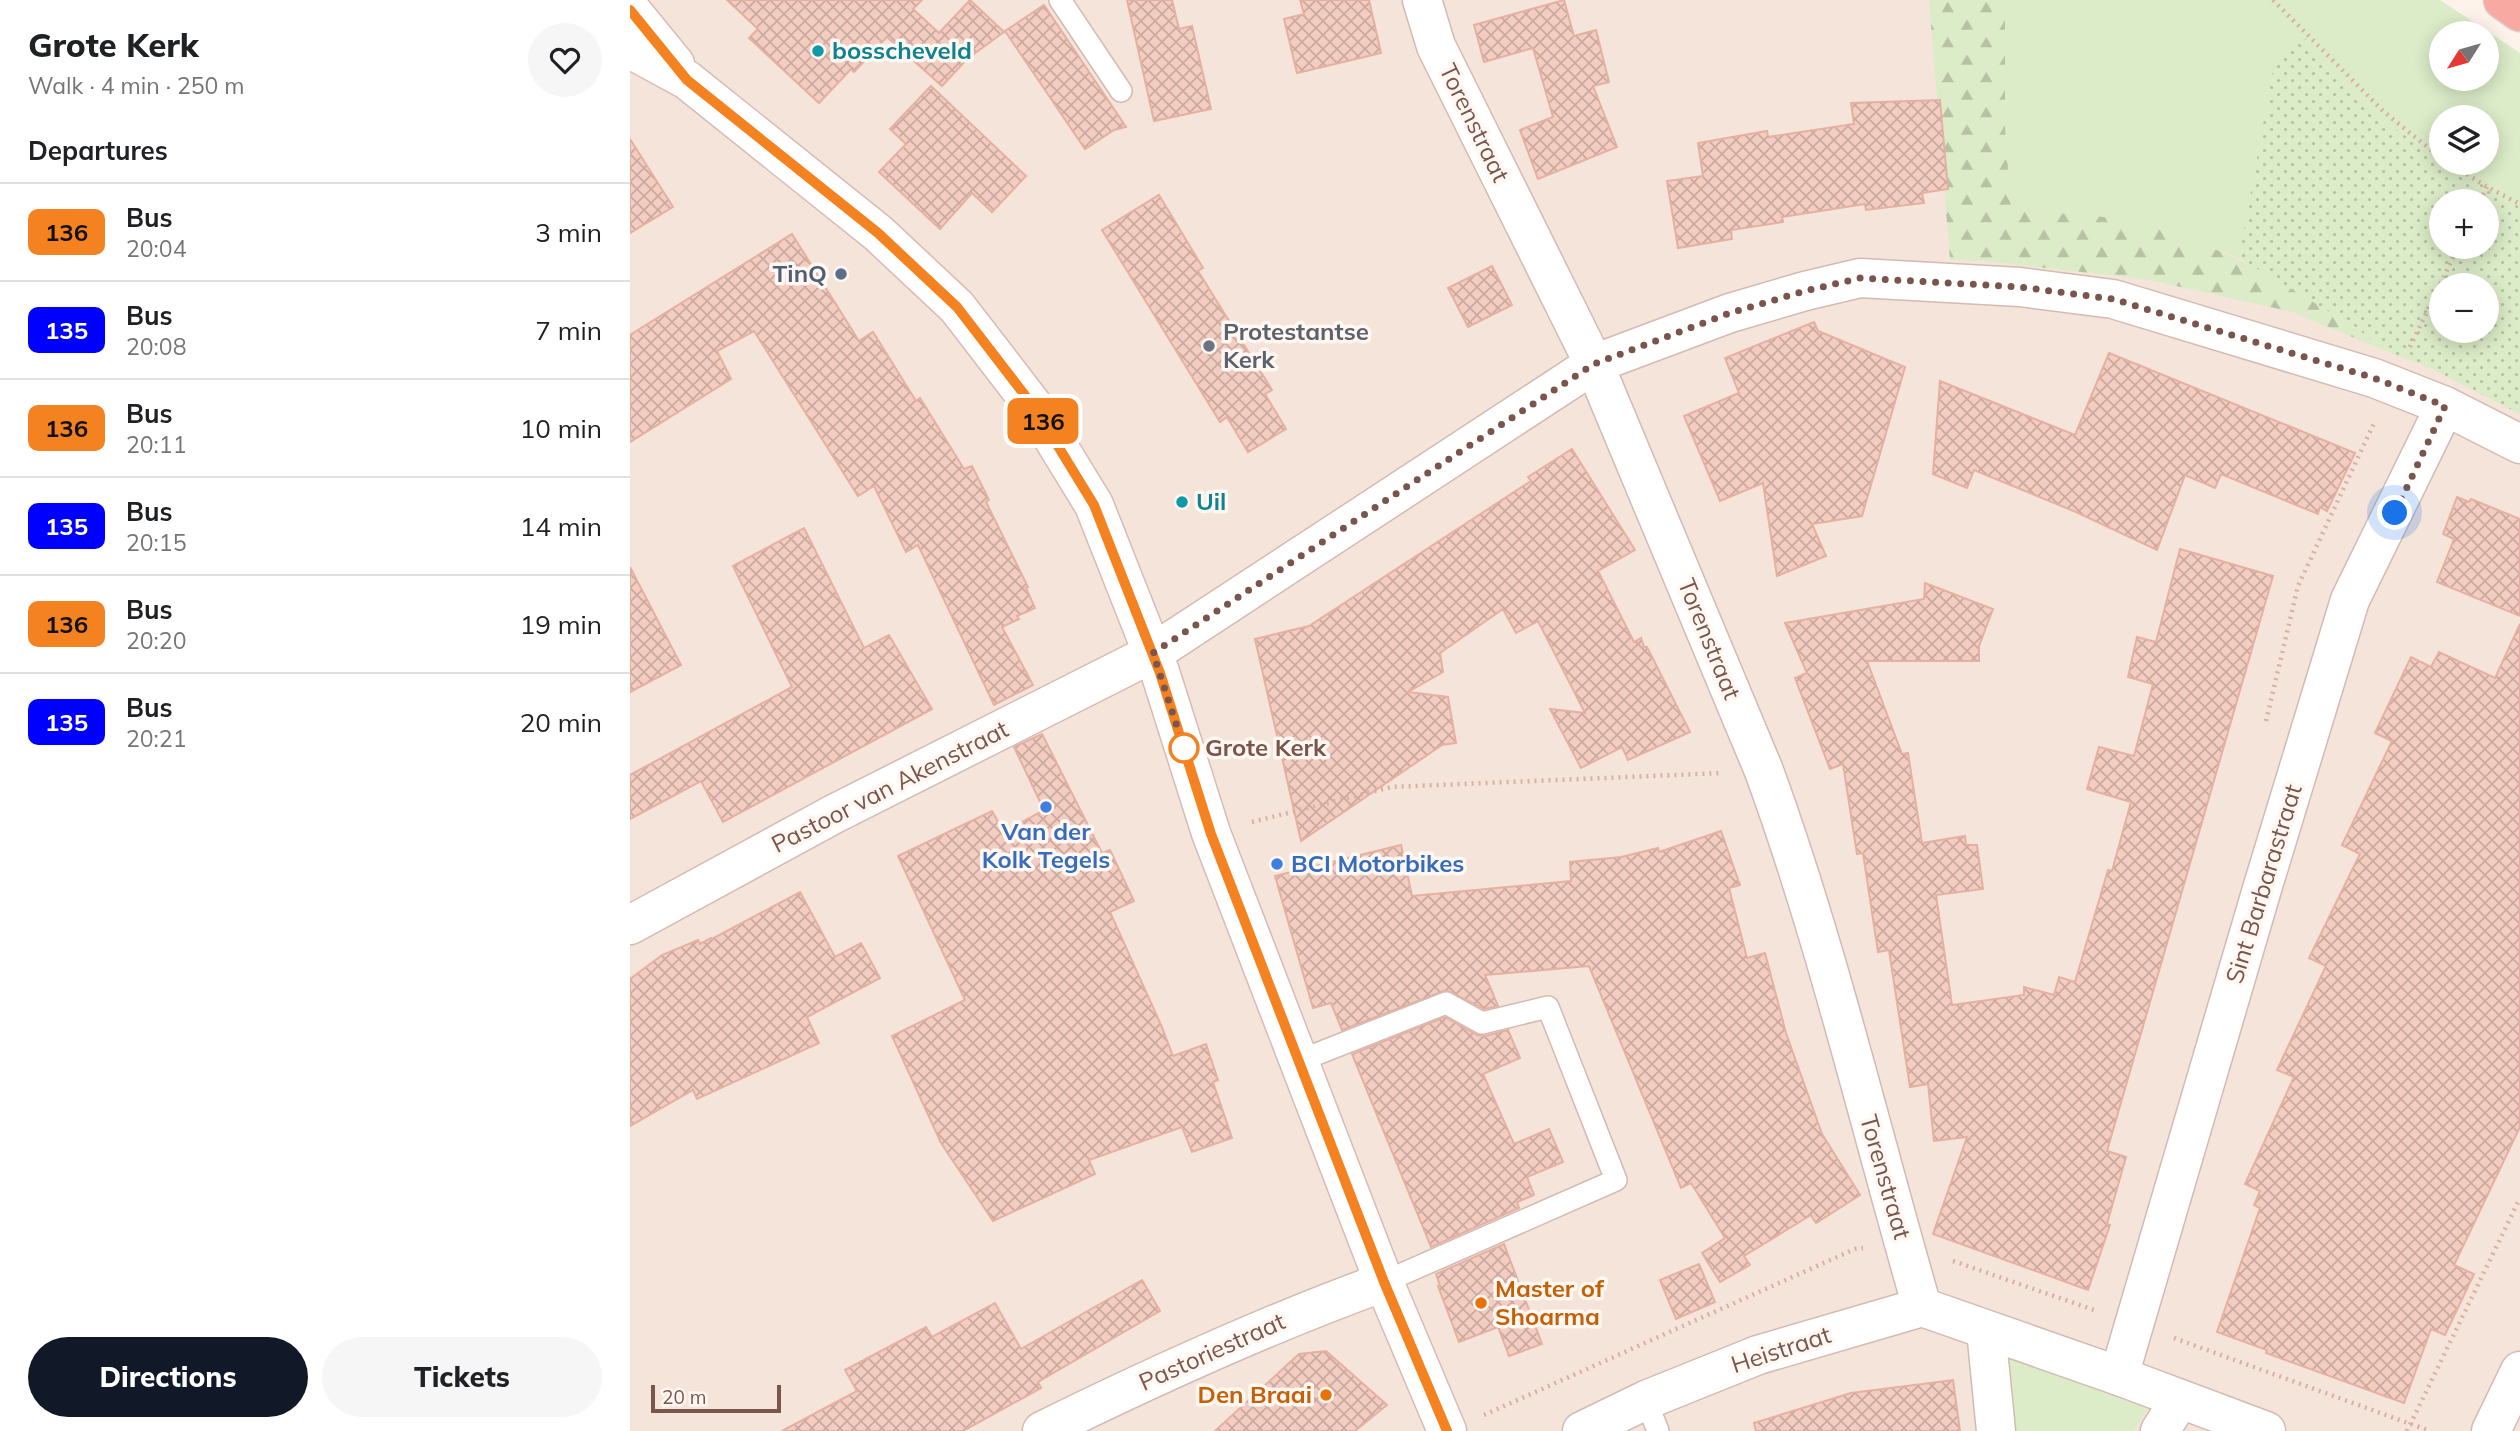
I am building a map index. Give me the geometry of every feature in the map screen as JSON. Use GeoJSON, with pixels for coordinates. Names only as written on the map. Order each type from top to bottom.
{"type":"FeatureCollection","features":[{"type":"Feature","properties":{"kind":"highway"},"geometry":{"type":"LineString","coordinates":[[2503,0],[2520,12]]}},
{"type":"Feature","properties":{"kind":"street","name":"Torenstraat"},"geometry":{"type":"LineString","coordinates":[[1422,0],[1436,46],[1594,364],[1764,771],[1841,1014],[1922,1307]]}},
{"type":"Feature","properties":{"kind":"street"},"geometry":{"type":"LineString","coordinates":[[630,9],[687,80]]}},
{"type":"Feature","properties":{"kind":"street"},"geometry":{"type":"LineString","coordinates":[[630,49],[687,80],[878,233],[957,307],[1034,407],[1094,505],[1153,653],[1211,834],[1384,1282],[1447,1431]]}},
{"type":"Feature","properties":{"kind":"street","name":"Pastoor van Akenstraat"},"geometry":{"type":"LineString","coordinates":[[630,925],[834,814],[1153,653],[1594,364],[1730,313],[1805,291],[1860,278],[2020,287],[2113,299],[2392,386],[2445,406],[2520,444]]}},
{"type":"Feature","properties":{"kind":"street","name":"Sint Barbarastraat"},"geometry":{"type":"LineString","coordinates":[[2119,1376],[2350,600],[2445,406]]}},
{"type":"Feature","properties":{"kind":"street","name":"Pastoriestraat"},"geometry":{"type":"LineString","coordinates":[[1042,1431],[1120,1393],[1307,1310],[1384,1282]]}},
{"type":"Feature","properties":{"kind":"street"},"geometry":{"type":"LineString","coordinates":[[1922,1307],[2266,1431]]}},
{"type":"Feature","properties":{"kind":"street","name":"Heistraat"},"geometry":{"type":"LineString","coordinates":[[1582,1431],[1652,1416],[1758,1355],[1922,1307]]}},
{"type":"Feature","properties":{"kind":"street"},"geometry":{"type":"LineString","coordinates":[[1986,1329],[1996,1431]]}},
{"type":"Feature","properties":{"kind":"street"},"geometry":{"type":"LineString","coordinates":[[2491,1431],[2520,1371]]}},
{"type":"Feature","properties":{"kind":"street"},"geometry":{"type":"LineString","coordinates":[[2160,1431],[2180,1399]]}},
{"type":"Feature","properties":{"kind":"lane"},"geometry":{"type":"LineString","coordinates":[[1060,0],[1121,91]]}},
{"type":"Feature","properties":{"kind":"lane"},"geometry":{"type":"LineString","coordinates":[[1299,1061],[1446,1003],[1482,1023],[1548,1007],[1616,1180],[1384,1282]]}},
{"type":"Feature","properties":{"kind":"path"},"geometry":{"type":"LineString","coordinates":[[2273,0],[2384,112],[2429,148]]}},
{"type":"Feature","properties":{"kind":"path"},"geometry":{"type":"LineString","coordinates":[[2468,175],[2520,204]]}},
{"type":"Feature","properties":{"kind":"path"},"geometry":{"type":"LineString","coordinates":[[2392,386],[2452,259]]}},
{"type":"Feature","properties":{"kind":"path"},"geometry":{"type":"LineString","coordinates":[[1211,834],[1391,787],[1764,771]]}},
{"type":"Feature","properties":{"kind":"path"},"geometry":{"type":"LineString","coordinates":[[2407,1431],[2520,1198]]}},
{"type":"Feature","properties":{"kind":"shaded area"},"geometry":{"type":"Polygon","coordinates":[[[630,0],[2036,0],[2429,330],[2429,343],[2445,343],[2520,406],[2520,1431],[630,1431],[630,0]]]}},
{"type":"Feature","properties":{"kind":"green space"},"geometry":{"type":"Polygon","coordinates":[[[1929,0],[2005,0],[2005,128],[2011,212],[2120,219],[2201,243],[2298,292],[2386,351],[2292,312],[2145,279],[1983,261],[1950,260],[1929,0]]]}},
{"type":"Feature","properties":{"kind":"green space"},"geometry":{"type":"Polygon","coordinates":[[[2005,0],[2440,0],[2472,21],[2429,21],[2429,91],[2499,91],[2499,39],[2520,53],[2520,414],[2428,367],[2386,351],[2355,327],[2239,258],[2185,237],[2132,222],[2045,212],[2011,212],[2005,128],[2005,0]]]}},
{"type":"Feature","properties":{"kind":"green space"},"geometry":{"type":"Polygon","coordinates":[[[2303,36],[2338,75],[2392,127],[2429,151],[2429,175],[2467,175],[2490,189],[2429,189],[2429,259],[2499,259],[2499,194],[2520,207],[2520,414],[2428,367],[2386,351],[2355,327],[2239,258],[2274,64],[2303,36]]]}},
{"type":"Feature","properties":{"kind":"green space"},"geometry":{"type":"Polygon","coordinates":[[[2006,1350],[2151,1403],[2134,1431],[2015,1431],[2006,1350]]]}},
{"type":"Feature","properties":{"kind":"building","name":"bosscheveld"},"geometry":{"type":"Polygon","coordinates":[[[727,0],[922,0],[913,9],[939,33],[970,0],[1004,32],[967,59],[942,86],[887,37],[854,72],[851,69],[819,103],[749,38],[758,29],[727,0]]]}},
{"type":"Feature","properties":{"kind":"building"},"geometry":{"type":"Polygon","coordinates":[[[1127,0],[1172,0],[1179,29],[1192,26],[1211,109],[1154,121],[1127,0]]]}},
{"type":"Feature","properties":{"kind":"building"},"geometry":{"type":"Polygon","coordinates":[[[1300,0],[1369,0],[1381,53],[1297,73],[1284,19],[1304,14],[1300,0]]]}},
{"type":"Feature","properties":{"kind":"building"},"geometry":{"type":"Polygon","coordinates":[[[1564,0],[1574,36],[1596,30],[1609,82],[1593,86],[1617,147],[1538,179],[1520,130],[1553,117],[1533,48],[1484,62],[1474,25],[1564,0]]]}},
{"type":"Feature","properties":{"kind":"building"},"geometry":{"type":"Polygon","coordinates":[[[1044,5],[1126,127],[1114,130],[1085,149],[1005,31],[1044,5]]]}},
{"type":"Feature","properties":{"kind":"building"},"geometry":{"type":"Polygon","coordinates":[[[931,86],[1026,176],[992,212],[972,193],[940,229],[879,172],[906,144],[890,129],[931,86]]]}},
{"type":"Feature","properties":{"kind":"building"},"geometry":{"type":"Polygon","coordinates":[[[1940,100],[1948,189],[1922,193],[1924,203],[1866,210],[1865,204],[1782,217],[1783,222],[1731,230],[1732,239],[1678,248],[1667,181],[1703,176],[1698,143],[1767,131],[1768,137],[1854,124],[1851,103],[1940,100]]]}},
{"type":"Feature","properties":{"kind":"building"},"geometry":{"type":"Polygon","coordinates":[[[630,139],[673,207],[630,233],[630,139]]]}},
{"type":"Feature","properties":{"kind":"building"},"geometry":{"type":"Polygon","coordinates":[[[1159,195],[1203,268],[1198,271],[1272,390],[1265,394],[1286,429],[1248,452],[1227,417],[1220,422],[1102,230],[1159,195]]]}},
{"type":"Feature","properties":{"kind":"building"},"geometry":{"type":"Polygon","coordinates":[[[792,234],[859,341],[873,332],[916,401],[920,398],[964,469],[972,466],[989,500],[986,502],[1028,587],[1026,588],[1035,608],[1002,627],[1033,685],[994,705],[918,545],[906,552],[874,486],[858,496],[754,331],[717,351],[731,379],[630,442],[630,335],[792,234]]]}},
{"type":"Feature","properties":{"kind":"building"},"geometry":{"type":"Polygon","coordinates":[[[1492,266],[1512,305],[1468,327],[1448,288],[1492,266]]]}},
{"type":"Feature","properties":{"kind":"building"},"geometry":{"type":"Polygon","coordinates":[[[1814,322],[1818,331],[1905,367],[1862,516],[1812,524],[1826,556],[1777,576],[1763,483],[1720,501],[1684,416],[1739,393],[1725,358],[1814,322]]]}},
{"type":"Feature","properties":{"kind":"building"},"geometry":{"type":"Polygon","coordinates":[[[2109,353],[2355,453],[2327,511],[2320,507],[2318,514],[2221,474],[2215,488],[2185,475],[2157,550],[2076,512],[1974,470],[1967,488],[1933,474],[1940,381],[2075,435],[2109,353]]]}},
{"type":"Feature","properties":{"kind":"building"},"geometry":{"type":"Polygon","coordinates":[[[1572,449],[1635,550],[1598,571],[1634,642],[1641,638],[1644,647],[1647,647],[1690,732],[1628,760],[1622,747],[1581,768],[1550,709],[1585,713],[1538,621],[1516,633],[1503,609],[1440,653],[1443,672],[1408,692],[1448,697],[1456,743],[1442,745],[1301,841],[1255,639],[1309,626],[1531,481],[1528,477],[1572,449]]]}},
{"type":"Feature","properties":{"kind":"building"},"geometry":{"type":"Polygon","coordinates":[[[2457,497],[2469,502],[2471,499],[2520,519],[2520,616],[2437,582],[2454,539],[2443,534],[2457,497]]]}},
{"type":"Feature","properties":{"kind":"building"},"geometry":{"type":"Polygon","coordinates":[[[804,528],[864,648],[889,635],[932,709],[723,822],[701,781],[630,819],[630,775],[792,687],[733,566],[804,528]]]}},
{"type":"Feature","properties":{"kind":"building"},"geometry":{"type":"Polygon","coordinates":[[[2180,549],[2273,576],[2107,1151],[2126,1157],[2107,1224],[2110,1225],[2088,1290],[1933,1234],[1967,1137],[1934,1141],[1928,1084],[1910,1087],[1889,950],[1878,952],[1863,853],[1857,854],[1843,764],[1830,769],[1795,678],[1807,673],[1785,623],[1924,599],[1925,583],[1993,609],[1979,646],[1979,661],[1867,661],[1902,754],[1908,753],[1922,843],[1965,836],[1966,845],[1977,845],[1983,889],[1936,895],[1952,1005],[2024,995],[2024,987],[2054,995],[2059,977],[2075,982],[2108,870],[2112,871],[2131,802],[2087,789],[2099,747],[2134,756],[2153,684],[2128,677],[2137,637],[2156,642],[2180,549]]]}},
{"type":"Feature","properties":{"kind":"building"},"geometry":{"type":"Polygon","coordinates":[[[630,567],[681,665],[630,692],[630,567]]]}},
{"type":"Feature","properties":{"kind":"building"},"geometry":{"type":"Polygon","coordinates":[[[2520,624],[2520,1127],[2454,1265],[2474,1274],[2445,1335],[2431,1329],[2404,1403],[2266,1353],[2267,1350],[2217,1332],[2260,1208],[2254,1205],[2260,1191],[2245,1184],[2294,1077],[2277,1070],[2326,966],[2309,958],[2360,854],[2342,845],[2392,741],[2375,733],[2411,657],[2431,667],[2439,652],[2495,678],[2520,624]]]}},
{"type":"Feature","properties":{"kind":"building"},"geometry":{"type":"Polygon","coordinates":[[[1042,734],[1102,853],[1110,850],[1134,901],[1110,912],[1173,1056],[1206,1044],[1218,1080],[1213,1082],[1232,1138],[1192,1152],[1182,1127],[1089,1160],[1095,1174],[993,1221],[941,1143],[892,1036],[965,1000],[898,856],[992,811],[1004,832],[1044,810],[1014,747],[1042,734]]]}},
{"type":"Feature","properties":{"kind":"building"},"geometry":{"type":"Polygon","coordinates":[[[1721,831],[1740,885],[1729,888],[1747,958],[1765,953],[1786,1033],[1822,1134],[1860,1195],[1816,1223],[1811,1215],[1744,1256],[1750,1265],[1720,1282],[1702,1253],[1725,1238],[1691,1183],[1681,1188],[1589,966],[1485,975],[1498,1006],[1484,1009],[1446,990],[1342,1030],[1331,1003],[1313,1008],[1275,876],[1401,845],[1412,896],[1571,881],[1570,862],[1621,857],[1658,848],[1659,852],[1721,831]]]}},
{"type":"Feature","properties":{"kind":"building"},"geometry":{"type":"Polygon","coordinates":[[[800,892],[835,957],[861,943],[880,978],[807,1017],[819,1043],[697,1099],[693,1090],[630,1126],[630,979],[662,955],[698,940],[700,944],[712,939],[800,892]]]}},
{"type":"Feature","properties":{"kind":"building"},"geometry":{"type":"Polygon","coordinates":[[[1445,1017],[1477,1035],[1485,1036],[1508,1030],[1520,1058],[1483,1074],[1514,1144],[1549,1129],[1563,1162],[1527,1177],[1534,1195],[1517,1202],[1519,1208],[1431,1247],[1352,1054],[1445,1017]]]}},
{"type":"Feature","properties":{"kind":"building","name":"Master of Shoarma"},"geometry":{"type":"Polygon","coordinates":[[[1504,1244],[1542,1344],[1509,1356],[1498,1327],[1459,1342],[1436,1274],[1504,1244]]]}},
{"type":"Feature","properties":{"kind":"building"},"geometry":{"type":"Polygon","coordinates":[[[1699,1264],[1715,1302],[1676,1319],[1660,1280],[1699,1264]]]}},
{"type":"Feature","properties":{"kind":"building"},"geometry":{"type":"Polygon","coordinates":[[[1142,1280],[1160,1311],[1038,1382],[1041,1388],[963,1431],[782,1431],[857,1391],[845,1370],[926,1327],[932,1337],[995,1303],[1021,1349],[1142,1280]]]}},
{"type":"Feature","properties":{"kind":"building"},"geometry":{"type":"Polygon","coordinates":[[[1326,1351],[1387,1405],[1355,1431],[1215,1431],[1299,1354],[1326,1351]]]}},
{"type":"Feature","properties":{"kind":"building"},"geometry":{"type":"Polygon","coordinates":[[[1953,1380],[1960,1431],[1756,1431],[1754,1423],[1851,1393],[1953,1380]]]}},
{"type":"Feature","properties":{"kind":"bus line","name":"136"},"geometry":{"type":"LineString","coordinates":[[630,10],[687,80],[878,233],[957,307],[1034,407],[1094,505],[1160,673],[1211,834],[1384,1282],[1447,1431]]}},
{"type":"Feature","properties":{"kind":"place","name":"bosscheveld"},"geometry":{"type":"Point","coordinates":[818,51]}},
{"type":"Feature","properties":{"kind":"place","name":"TinQ"},"geometry":{"type":"Point","coordinates":[841,274]}},
{"type":"Feature","properties":{"kind":"place","name":"Protestantse Kerk"},"geometry":{"type":"Point","coordinates":[1209,346]}},
{"type":"Feature","properties":{"kind":"place","name":"Uil"},"geometry":{"type":"Point","coordinates":[1182,502]}},
{"type":"Feature","properties":{"kind":"place","name":"Grote Kerk"},"geometry":{"type":"Point","coordinates":[1184,748]}},
{"type":"Feature","properties":{"kind":"place","name":"Van der Kolk Tegels"},"geometry":{"type":"Point","coordinates":[1046,807]}},
{"type":"Feature","properties":{"kind":"place","name":"BCI Motorbikes"},"geometry":{"type":"Point","coordinates":[1277,864]}},
{"type":"Feature","properties":{"kind":"place","name":"Master of Shoarma"},"geometry":{"type":"Point","coordinates":[1481,1303]}},
{"type":"Feature","properties":{"kind":"place","name":"Den Braai"},"geometry":{"type":"Point","coordinates":[1326,1395]}},
{"type":"Feature","properties":{"kind":"route"},"geometry":{"type":"LineString","coordinates":[[1184,748],[1153,653],[1594,364],[1730,313],[1860,278],[2020,287],[2113,299],[2374,378],[2445,406],[2395,513]]}}]}
